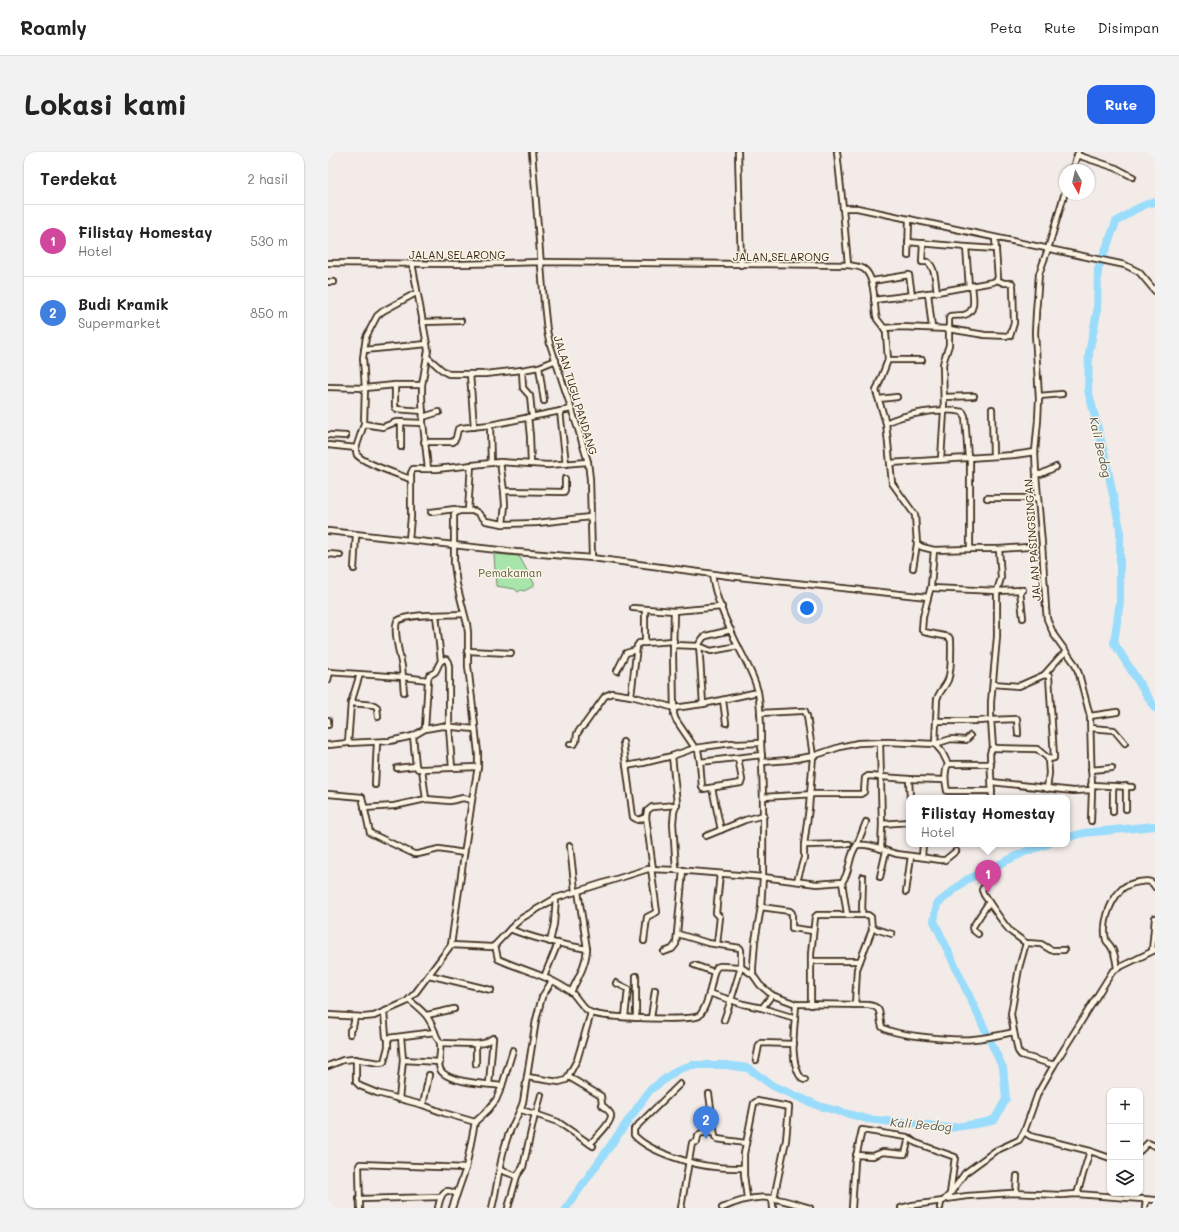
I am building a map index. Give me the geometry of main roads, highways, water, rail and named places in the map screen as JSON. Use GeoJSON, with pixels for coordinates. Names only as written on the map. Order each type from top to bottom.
{"type":"FeatureCollection","features":[{"type":"Feature","properties":{"kind":"waterway","name":"Kali Bedog"},"geometry":{"type":"LineString","coordinates":[[1155,202],[1149,203],[1134,210],[1116,222],[1098,270],[1097,312],[1089,353],[1088,390],[1105,456],[1120,529],[1120,601],[1114,643],[1155,708]]}},
{"type":"Feature","properties":{"kind":"waterway","name":"Kali Bedog"},"geometry":{"type":"LineString","coordinates":[[1070,837],[1083,833],[1155,826]]}},
{"type":"Feature","properties":{"kind":"waterway","name":"Kali Bedog"},"geometry":{"type":"LineString","coordinates":[[566,1208],[650,1090],[677,1070],[692,1065],[726,1065],[748,1068],[773,1086],[819,1106],[867,1119],[949,1128],[982,1123],[995,1119],[1006,1099],[1003,1068],[934,921],[937,904],[966,880],[1027,851],[1039,847]]}},
{"type":"Feature","properties":{"kind":"place","name":"Filistay Homestay"},"geometry":{"type":"Point","coordinates":[988,893]}},
{"type":"Feature","properties":{"kind":"place","name":"Budi Kramik"},"geometry":{"type":"Point","coordinates":[706,1139]}},
{"type":"Feature","properties":{"kind":"park label","name":"Pemakaman"},"geometry":{"type":"Point","coordinates":[510,572]}}]}
